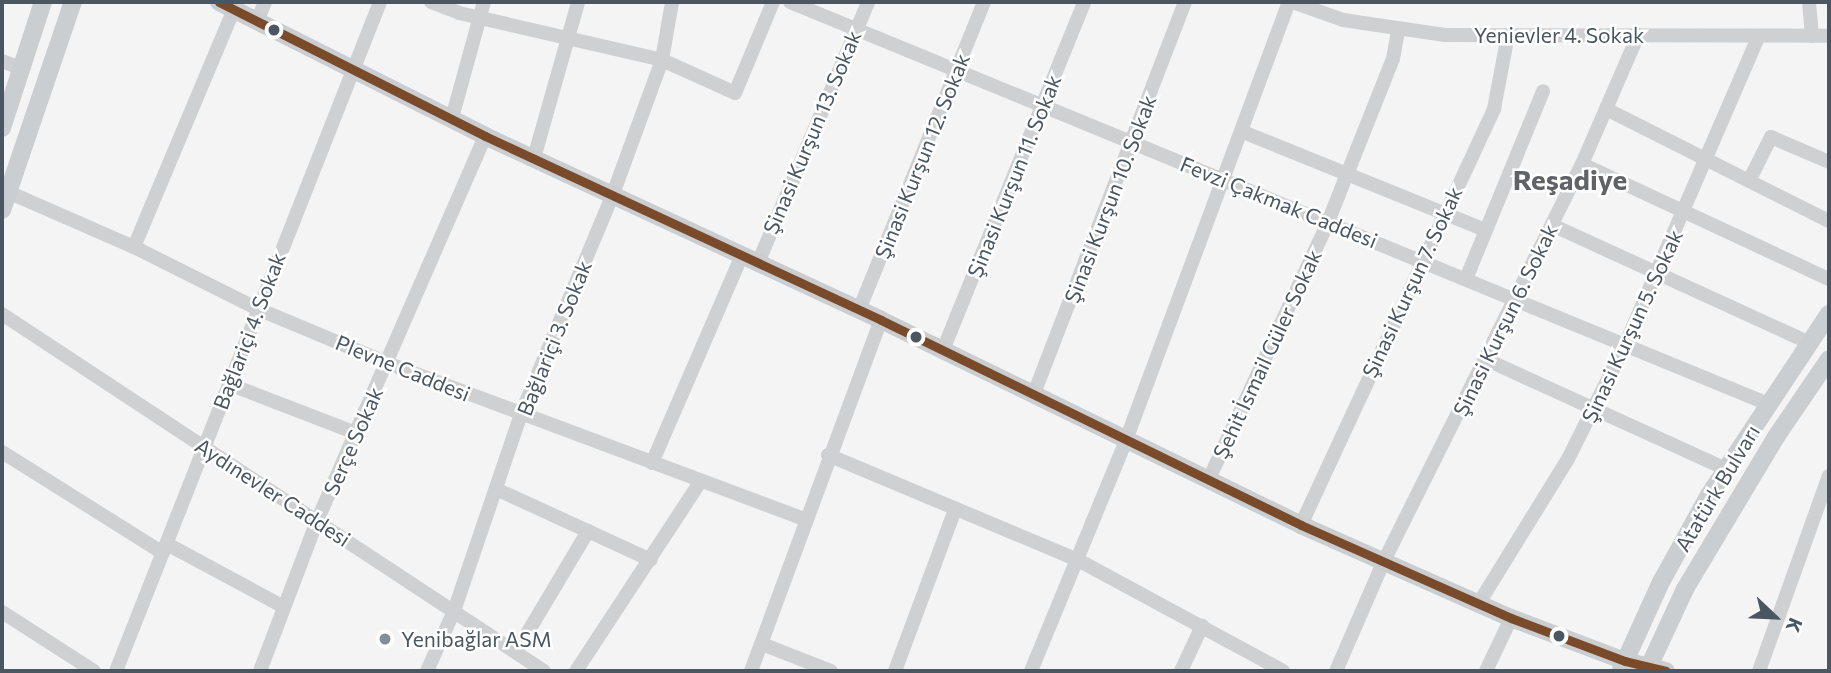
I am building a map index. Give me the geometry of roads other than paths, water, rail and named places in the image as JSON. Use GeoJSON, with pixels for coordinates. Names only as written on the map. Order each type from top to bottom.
{"type":"FeatureCollection","features":[{"type":"Feature","properties":{"kind":"main road"},"geometry":{"type":"LineString","coordinates":[[2,128],[43,2]]}},
{"type":"Feature","properties":{"kind":"main road"},"geometry":{"type":"LineString","coordinates":[[227,5],[485,136],[881,320],[1301,525],[1623,666],[1654,670]]}},
{"type":"Feature","properties":{"kind":"main road"},"geometry":{"type":"LineString","coordinates":[[2,210],[74,6]]}},
{"type":"Feature","properties":{"kind":"main road","name":"Atatürk Bulvarı"},"geometry":{"type":"LineString","coordinates":[[1623,666],[1661,582],[1726,469],[1829,314]]}},
{"type":"Feature","properties":{"kind":"main road","name":"Atatürk Bulvarı"},"geometry":{"type":"LineString","coordinates":[[1654,670],[1685,590],[1826,371]]}},
{"type":"Feature","properties":{"kind":"street"},"geometry":{"type":"LineString","coordinates":[[257,21],[265,2]]}},
{"type":"Feature","properties":{"kind":"street","name":"Bağlariçi 4. Sokak"},"geometry":{"type":"LineString","coordinates":[[116,671],[351,69],[380,2]]}},
{"type":"Feature","properties":{"kind":"street"},"geometry":{"type":"LineString","coordinates":[[431,2],[479,18],[662,60],[735,93],[773,2]]}},
{"type":"Feature","properties":{"kind":"street"},"geometry":{"type":"LineString","coordinates":[[452,118],[484,2]]}},
{"type":"Feature","properties":{"kind":"street"},"geometry":{"type":"LineString","coordinates":[[534,158],[570,39],[578,2]]}},
{"type":"Feature","properties":{"kind":"street","name":"Bağlariçi 3. Sokak"},"geometry":{"type":"LineString","coordinates":[[427,671],[454,611],[521,414],[613,194],[662,60],[672,2]]}},
{"type":"Feature","properties":{"kind":"street","name":"Fevzi Çakmak Caddesi"},"geometry":{"type":"LineString","coordinates":[[790,2],[1768,404]]}},
{"type":"Feature","properties":{"kind":"street","name":"Şinasi Kurşun 13. Sokak"},"geometry":{"type":"LineString","coordinates":[[652,463],[750,259],[868,2]]}},
{"type":"Feature","properties":{"kind":"street","name":"Şinasi Kurşun 12. Sokak"},"geometry":{"type":"LineString","coordinates":[[859,310],[984,2]]}},
{"type":"Feature","properties":{"kind":"street","name":"Şinasi Kurşun 11. Sokak"},"geometry":{"type":"LineString","coordinates":[[943,350],[1084,2]]}},
{"type":"Feature","properties":{"kind":"street","name":"Şinasi Kurşun 10. Sokak"},"geometry":{"type":"LineString","coordinates":[[1033,396],[1185,2]]}},
{"type":"Feature","properties":{"kind":"street"},"geometry":{"type":"LineString","coordinates":[[1031,671],[1126,440],[1291,2]]}},
{"type":"Feature","properties":{"kind":"street","name":"Yenievler 4. Sokak"},"geometry":{"type":"LineString","coordinates":[[1291,2],[1343,20],[1398,30],[1508,35],[1829,36]]}},
{"type":"Feature","properties":{"kind":"street"},"geometry":{"type":"LineString","coordinates":[[1809,2],[1812,36]]}},
{"type":"Feature","properties":{"kind":"street"},"geometry":{"type":"LineString","coordinates":[[134,247],[227,5]]}},
{"type":"Feature","properties":{"kind":"street","name":"Şehit İsmail Güler Sokak"},"geometry":{"type":"LineString","coordinates":[[1208,481],[1328,222],[1393,59],[1398,30]]}},
{"type":"Feature","properties":{"kind":"street","name":"Şinasi Kurşun 7. Sokak"},"geometry":{"type":"LineString","coordinates":[[1301,525],[1494,108],[1508,35]]}},
{"type":"Feature","properties":{"kind":"street","name":"Şinasi Kurşun 6. Sokak"},"geometry":{"type":"LineString","coordinates":[[1336,671],[1383,563],[1487,360],[1582,164],[1638,35]]}},
{"type":"Feature","properties":{"kind":"street","name":"Şinasi Kurşun 5. Sokak"},"geometry":{"type":"LineString","coordinates":[[1479,603],[1568,459],[1625,345],[1709,157],[1759,36]]}},
{"type":"Feature","properties":{"kind":"street"},"geometry":{"type":"LineString","coordinates":[[2,61],[23,69]]}},
{"type":"Feature","properties":{"kind":"street"},"geometry":{"type":"LineString","coordinates":[[2,73],[23,69]]}},
{"type":"Feature","properties":{"kind":"street"},"geometry":{"type":"LineString","coordinates":[[1466,279],[1543,92]]}},
{"type":"Feature","properties":{"kind":"street"},"geometry":{"type":"LineString","coordinates":[[1605,109],[1709,157],[1829,221]]}},
{"type":"Feature","properties":{"kind":"street"},"geometry":{"type":"LineString","coordinates":[[1243,132],[1486,230]]}},
{"type":"Feature","properties":{"kind":"street","name":"Serçe Sokak"},"geometry":{"type":"LineString","coordinates":[[260,671],[317,521],[485,136]]}},
{"type":"Feature","properties":{"kind":"street"},"geometry":{"type":"LineString","coordinates":[[1750,179],[1771,137],[1829,162]]}},
{"type":"Feature","properties":{"kind":"street"},"geometry":{"type":"LineString","coordinates":[[1582,164],[1829,279]]}},
{"type":"Feature","properties":{"kind":"street","name":"Plevne Caddesi"},"geometry":{"type":"LineString","coordinates":[[8,192],[134,247],[258,309],[387,363],[807,520]]}},
{"type":"Feature","properties":{"kind":"street"},"geometry":{"type":"LineString","coordinates":[[1552,225],[1658,271],[1810,343]]}},
{"type":"Feature","properties":{"kind":"street","name":"Aydınevler Caddesi"},"geometry":{"type":"LineString","coordinates":[[2,314],[544,671]]}},
{"type":"Feature","properties":{"kind":"street"},"geometry":{"type":"LineString","coordinates":[[751,671],[828,455],[881,320]]}},
{"type":"Feature","properties":{"kind":"street"},"geometry":{"type":"LineString","coordinates":[[1487,360],[1726,469]]}},
{"type":"Feature","properties":{"kind":"street"},"geometry":{"type":"LineString","coordinates":[[229,384],[356,433]]}},
{"type":"Feature","properties":{"kind":"street"},"geometry":{"type":"LineString","coordinates":[[2,452],[165,548],[284,607]]}},
{"type":"Feature","properties":{"kind":"street"},"geometry":{"type":"LineString","coordinates":[[828,455],[1078,560],[1283,671]]}},
{"type":"Feature","properties":{"kind":"street"},"geometry":{"type":"LineString","coordinates":[[1759,671],[1829,476]]}},
{"type":"Feature","properties":{"kind":"street"},"geometry":{"type":"LineString","coordinates":[[576,671],[701,481]]}},
{"type":"Feature","properties":{"kind":"street"},"geometry":{"type":"LineString","coordinates":[[496,489],[651,560]]}},
{"type":"Feature","properties":{"kind":"street"},"geometry":{"type":"LineString","coordinates":[[895,671],[955,510]]}},
{"type":"Feature","properties":{"kind":"street"},"geometry":{"type":"LineString","coordinates":[[516,652],[588,531]]}},
{"type":"Feature","properties":{"kind":"street"},"geometry":{"type":"LineString","coordinates":[[2,612],[94,671]]}},
{"type":"Feature","properties":{"kind":"street"},"geometry":{"type":"LineString","coordinates":[[1486,671],[1511,618]]}},
{"type":"Feature","properties":{"kind":"street"},"geometry":{"type":"LineString","coordinates":[[1181,671],[1202,626]]}},
{"type":"Feature","properties":{"kind":"street"},"geometry":{"type":"LineString","coordinates":[[762,644],[831,671]]}},
{"type":"Feature","properties":{"kind":"place","name":"Yenibağlar ASM"},"geometry":{"type":"Point","coordinates":[385,639]}},
{"type":"Feature","properties":{"kind":"district","name":"Reşadiye"},"geometry":{"type":"Point","coordinates":[1570,179]}}]}
